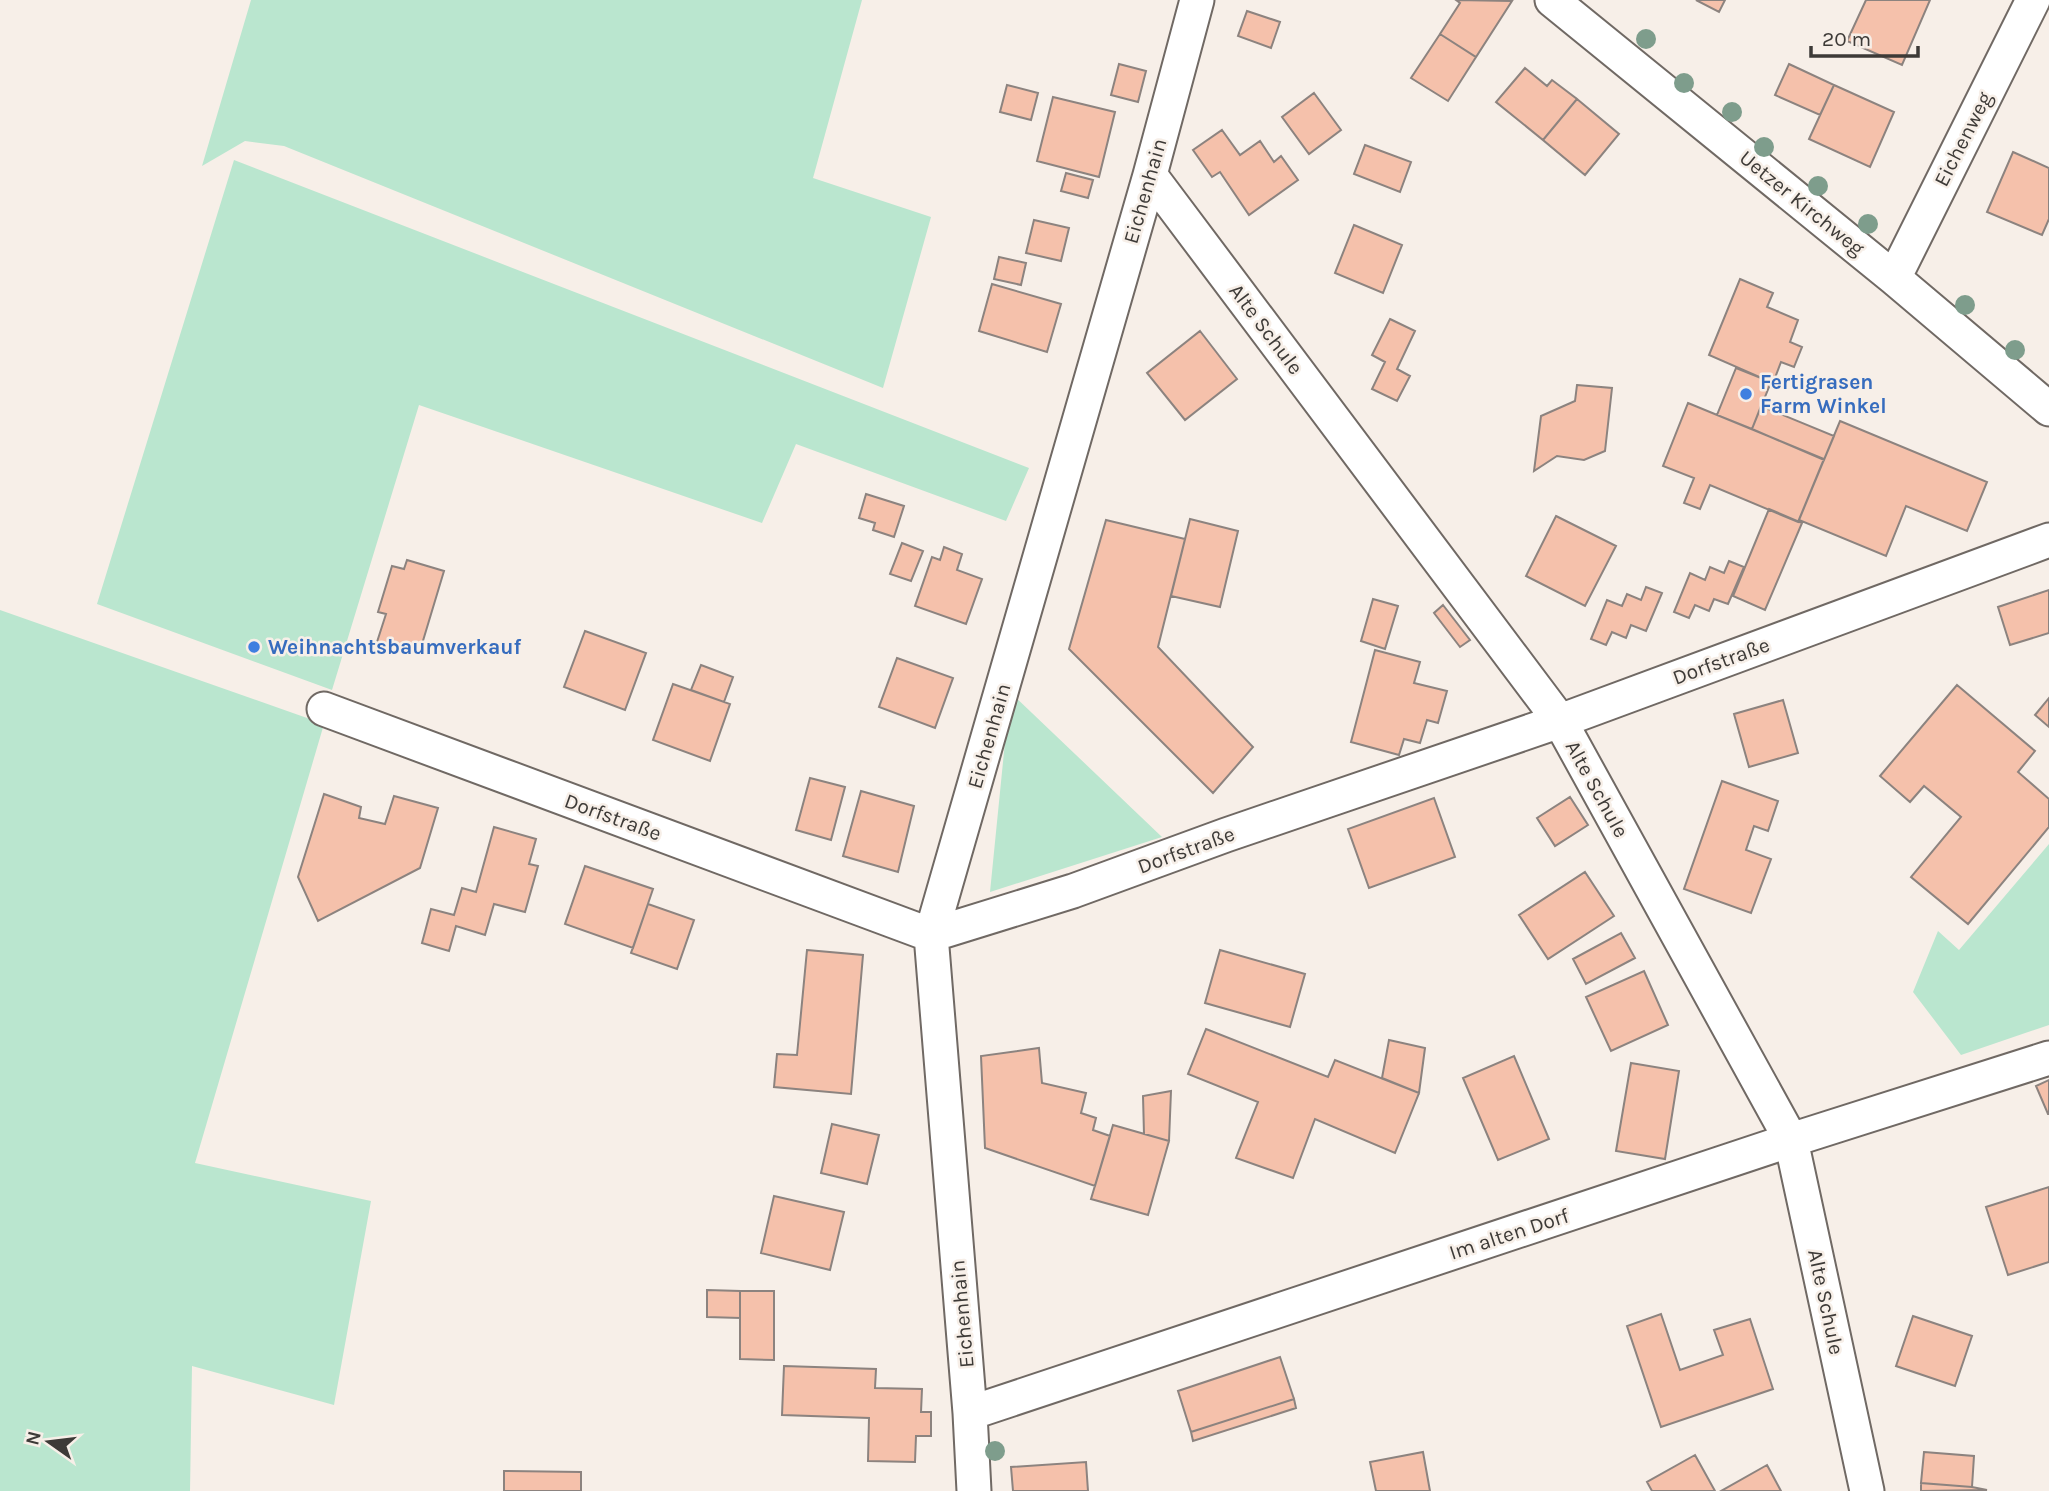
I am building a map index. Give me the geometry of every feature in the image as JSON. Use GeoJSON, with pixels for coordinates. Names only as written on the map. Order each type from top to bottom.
{"type":"FeatureCollection","features":[{"type":"Feature","properties":{"kind":"street","name":"Eichenhain"},"geometry":{"type":"LineString","coordinates":[[974,1491],[931,936],[1150,175],[1197,0]]}},
{"type":"Feature","properties":{"kind":"street","name":"Uetzer Kirchweg"},"geometry":{"type":"LineString","coordinates":[[1553,0],[1894,278],[2049,409]]}},
{"type":"Feature","properties":{"kind":"street","name":"Eichenweg"},"geometry":{"type":"LineString","coordinates":[[1894,278],[2033,0]]}},
{"type":"Feature","properties":{"kind":"street","name":"Alte Schule"},"geometry":{"type":"LineString","coordinates":[[1150,175],[1560,721],[1791,1140],[1867,1491]]}},
{"type":"Feature","properties":{"kind":"street","name":"Dorfstraße"},"geometry":{"type":"LineString","coordinates":[[324,709],[931,936],[1073,891],[1226,835],[1560,721],[2049,540]]}},
{"type":"Feature","properties":{"kind":"street","name":"Im alten Dorf"},"geometry":{"type":"LineString","coordinates":[[970,1413],[1791,1140],[2049,1058]]}},
{"type":"Feature","properties":{"kind":"green space"},"geometry":{"type":"Polygon","coordinates":[[[251,0],[862,0],[813,178],[931,217],[883,388],[284,146],[245,141],[202,166],[251,0]]]}},
{"type":"Feature","properties":{"kind":"green space"},"geometry":{"type":"Polygon","coordinates":[[[234,160],[1029,468],[1006,521],[796,444],[762,523],[419,405],[332,690],[97,604],[234,160]]]}},
{"type":"Feature","properties":{"kind":"green space"},"geometry":{"type":"Polygon","coordinates":[[[0,610],[324,724],[195,1163],[371,1201],[334,1405],[192,1366],[190,1491],[0,1491],[0,610]]]}},
{"type":"Feature","properties":{"kind":"green space"},"geometry":{"type":"Polygon","coordinates":[[[1010,692],[1162,837],[990,892],[1010,692]]]}},
{"type":"Feature","properties":{"kind":"green space"},"geometry":{"type":"Polygon","coordinates":[[[2049,844],[2049,1025],[1961,1055],[1913,992],[1938,931],[1959,950],[2049,844]]]}},
{"type":"Feature","properties":{"kind":"building"},"geometry":{"type":"Polygon","coordinates":[[[1456,0],[1512,1],[1476,57],[1440,34],[1460,3],[1456,0]]]}},
{"type":"Feature","properties":{"kind":"building"},"geometry":{"type":"Polygon","coordinates":[[[1696,0],[1725,0],[1719,12],[1696,0]]]}},
{"type":"Feature","properties":{"kind":"building"},"geometry":{"type":"Polygon","coordinates":[[[1866,0],[1930,0],[1902,65],[1847,41],[1866,0]]]}},
{"type":"Feature","properties":{"kind":"building"},"geometry":{"type":"Polygon","coordinates":[[[1247,11],[1280,22],[1271,48],[1238,36],[1247,11]]]}},
{"type":"Feature","properties":{"kind":"building"},"geometry":{"type":"Polygon","coordinates":[[[1440,34],[1476,57],[1448,101],[1411,78],[1440,34]]]}},
{"type":"Feature","properties":{"kind":"building"},"geometry":{"type":"Polygon","coordinates":[[[1119,64],[1146,71],[1138,102],[1111,95],[1119,64]]]}},
{"type":"Feature","properties":{"kind":"building"},"geometry":{"type":"Polygon","coordinates":[[[1789,64],[1834,85],[1820,115],[1775,95],[1789,64]]]}},
{"type":"Feature","properties":{"kind":"building"},"geometry":{"type":"Polygon","coordinates":[[[1525,68],[1547,86],[1552,80],[1577,99],[1543,140],[1496,102],[1525,68]]]}},
{"type":"Feature","properties":{"kind":"building"},"geometry":{"type":"Polygon","coordinates":[[[1007,85],[1038,93],[1031,120],[1000,112],[1007,85]]]}},
{"type":"Feature","properties":{"kind":"building"},"geometry":{"type":"Polygon","coordinates":[[[1834,85],[1894,112],[1870,167],[1809,139],[1834,85]]]}},
{"type":"Feature","properties":{"kind":"building"},"geometry":{"type":"Polygon","coordinates":[[[1314,93],[1341,130],[1309,154],[1282,117],[1314,93]]]}},
{"type":"Feature","properties":{"kind":"building"},"geometry":{"type":"Polygon","coordinates":[[[1053,97],[1115,112],[1099,177],[1037,161],[1053,97]]]}},
{"type":"Feature","properties":{"kind":"building"},"geometry":{"type":"Polygon","coordinates":[[[1577,99],[1619,134],[1585,175],[1543,140],[1577,99]]]}},
{"type":"Feature","properties":{"kind":"building"},"geometry":{"type":"Polygon","coordinates":[[[1222,130],[1240,155],[1260,141],[1274,162],[1281,156],[1298,180],[1249,215],[1220,172],[1212,177],[1193,150],[1222,130]]]}},
{"type":"Feature","properties":{"kind":"building"},"geometry":{"type":"Polygon","coordinates":[[[1365,145],[1411,162],[1400,192],[1354,174],[1365,145]]]}},
{"type":"Feature","properties":{"kind":"building"},"geometry":{"type":"Polygon","coordinates":[[[2013,152],[2049,168],[2049,219],[2042,235],[1987,212],[2013,152]]]}},
{"type":"Feature","properties":{"kind":"building"},"geometry":{"type":"Polygon","coordinates":[[[1066,173],[1093,180],[1088,198],[1061,191],[1066,173]]]}},
{"type":"Feature","properties":{"kind":"building"},"geometry":{"type":"Polygon","coordinates":[[[1034,220],[1069,228],[1061,261],[1026,253],[1034,220]]]}},
{"type":"Feature","properties":{"kind":"building"},"geometry":{"type":"Polygon","coordinates":[[[1354,225],[1402,245],[1383,293],[1335,273],[1354,225]]]}},
{"type":"Feature","properties":{"kind":"building"},"geometry":{"type":"Polygon","coordinates":[[[999,257],[1026,263],[1021,285],[994,279],[999,257]]]}},
{"type":"Feature","properties":{"kind":"building"},"geometry":{"type":"Polygon","coordinates":[[[1740,279],[1773,293],[1767,307],[1798,320],[1790,342],[1802,347],[1794,367],[1781,362],[1773,383],[1709,355],[1740,279]]]}},
{"type":"Feature","properties":{"kind":"building"},"geometry":{"type":"Polygon","coordinates":[[[992,284],[1061,304],[1047,352],[979,331],[992,284]]]}},
{"type":"Feature","properties":{"kind":"building"},"geometry":{"type":"Polygon","coordinates":[[[1390,319],[1415,331],[1397,369],[1410,376],[1397,401],[1372,389],[1385,362],[1372,355],[1390,319]]]}},
{"type":"Feature","properties":{"kind":"building"},"geometry":{"type":"Polygon","coordinates":[[[1200,331],[1237,379],[1185,420],[1147,373],[1200,331]]]}},
{"type":"Feature","properties":{"kind":"building","name":"Fertigrasen Farm Winkel"},"geometry":{"type":"Polygon","coordinates":[[[1736,368],[1771,382],[1752,429],[1717,415],[1736,368]]]}},
{"type":"Feature","properties":{"kind":"building"},"geometry":{"type":"Polygon","coordinates":[[[1577,385],[1612,388],[1605,451],[1584,460],[1557,456],[1534,471],[1541,416],[1575,401],[1577,385]]]}},
{"type":"Feature","properties":{"kind":"building"},"geometry":{"type":"Polygon","coordinates":[[[1688,403],[1824,459],[1798,522],[1710,485],[1700,509],[1684,503],[1694,478],[1663,466],[1688,403]]]}},
{"type":"Feature","properties":{"kind":"building"},"geometry":{"type":"Polygon","coordinates":[[[1761,406],[1834,436],[1824,460],[1752,429],[1761,406]]]}},
{"type":"Feature","properties":{"kind":"building"},"geometry":{"type":"Polygon","coordinates":[[[1840,421],[1987,482],[1967,531],[1906,506],[1886,556],[1799,520],[1840,421]]]}},
{"type":"Feature","properties":{"kind":"building"},"geometry":{"type":"Polygon","coordinates":[[[866,494],[904,506],[894,537],[873,530],[875,523],[859,518],[866,494]]]}},
{"type":"Feature","properties":{"kind":"building"},"geometry":{"type":"Polygon","coordinates":[[[1769,509],[1802,523],[1765,610],[1733,596],[1769,509]]]}},
{"type":"Feature","properties":{"kind":"building"},"geometry":{"type":"Polygon","coordinates":[[[1556,516],[1616,546],[1585,606],[1526,576],[1556,516]]]}},
{"type":"Feature","properties":{"kind":"building"},"geometry":{"type":"Polygon","coordinates":[[[1190,519],[1238,531],[1220,607],[1171,596],[1190,519]]]}},
{"type":"Feature","properties":{"kind":"building"},"geometry":{"type":"Polygon","coordinates":[[[1106,520],[1185,539],[1158,647],[1253,747],[1213,793],[1069,649],[1106,520]]]}},
{"type":"Feature","properties":{"kind":"building"},"geometry":{"type":"Polygon","coordinates":[[[902,543],[923,551],[911,581],[890,574],[902,543]]]}},
{"type":"Feature","properties":{"kind":"building"},"geometry":{"type":"Polygon","coordinates":[[[944,547],[962,554],[957,570],[982,579],[966,624],[915,606],[932,557],[940,560],[944,547]]]}},
{"type":"Feature","properties":{"kind":"building"},"geometry":{"type":"Polygon","coordinates":[[[407,560],[444,571],[419,654],[377,642],[386,614],[378,612],[392,566],[404,569],[407,560]]]}},
{"type":"Feature","properties":{"kind":"building"},"geometry":{"type":"Polygon","coordinates":[[[1729,561],[1744,567],[1728,604],[1714,599],[1709,611],[1695,605],[1689,618],[1674,612],[1690,573],[1705,580],[1710,567],[1724,573],[1729,561]]]}},
{"type":"Feature","properties":{"kind":"building"},"geometry":{"type":"Polygon","coordinates":[[[1646,587],[1662,593],[1646,631],[1631,625],[1626,638],[1612,632],[1606,645],[1591,639],[1607,600],[1622,606],[1627,594],[1641,600],[1646,587]]]}},
{"type":"Feature","properties":{"kind":"building"},"geometry":{"type":"Polygon","coordinates":[[[2049,590],[2049,633],[2010,645],[1998,607],[2049,590]]]}},
{"type":"Feature","properties":{"kind":"building"},"geometry":{"type":"Polygon","coordinates":[[[1373,599],[1398,606],[1385,649],[1361,641],[1373,599]]]}},
{"type":"Feature","properties":{"kind":"building"},"geometry":{"type":"Polygon","coordinates":[[[1443,605],[1470,640],[1460,647],[1434,613],[1443,605]]]}},
{"type":"Feature","properties":{"kind":"building"},"geometry":{"type":"Polygon","coordinates":[[[585,631],[646,653],[625,710],[564,687],[585,631]]]}},
{"type":"Feature","properties":{"kind":"building"},"geometry":{"type":"Polygon","coordinates":[[[1375,650],[1420,662],[1414,683],[1447,691],[1438,723],[1427,720],[1420,743],[1404,739],[1399,755],[1351,742],[1375,650]]]}},
{"type":"Feature","properties":{"kind":"building"},"geometry":{"type":"Polygon","coordinates":[[[897,658],[953,678],[935,728],[879,707],[897,658]]]}},
{"type":"Feature","properties":{"kind":"building"},"geometry":{"type":"Polygon","coordinates":[[[701,665],[733,677],[724,702],[691,690],[701,665]]]}},
{"type":"Feature","properties":{"kind":"building"},"geometry":{"type":"Polygon","coordinates":[[[673,684],[730,704],[710,761],[653,740],[673,684]]]}},
{"type":"Feature","properties":{"kind":"building"},"geometry":{"type":"Polygon","coordinates":[[[1957,685],[2035,751],[2018,772],[2049,799],[2049,827],[1968,924],[1911,877],[1961,817],[1924,786],[1910,802],[1880,776],[1957,685]]]}},
{"type":"Feature","properties":{"kind":"building"},"geometry":{"type":"Polygon","coordinates":[[[2049,698],[2049,727],[2035,715],[2049,698]]]}},
{"type":"Feature","properties":{"kind":"building"},"geometry":{"type":"Polygon","coordinates":[[[1783,700],[1798,753],[1749,767],[1734,714],[1783,700]]]}},
{"type":"Feature","properties":{"kind":"building"},"geometry":{"type":"Polygon","coordinates":[[[810,778],[845,787],[831,840],[796,830],[810,778]]]}},
{"type":"Feature","properties":{"kind":"building"},"geometry":{"type":"Polygon","coordinates":[[[1722,781],[1778,801],[1768,831],[1754,826],[1746,850],[1771,859],[1751,913],[1684,889],[1722,781]]]}},
{"type":"Feature","properties":{"kind":"building"},"geometry":{"type":"Polygon","coordinates":[[[861,791],[914,806],[898,872],[843,856],[861,791]]]}},
{"type":"Feature","properties":{"kind":"building"},"geometry":{"type":"Polygon","coordinates":[[[324,794],[361,807],[359,818],[385,824],[394,796],[438,808],[420,868],[318,921],[298,877],[324,794]]]}},
{"type":"Feature","properties":{"kind":"building"},"geometry":{"type":"Polygon","coordinates":[[[1570,797],[1588,825],[1555,846],[1537,818],[1570,797]]]}},
{"type":"Feature","properties":{"kind":"building"},"geometry":{"type":"Polygon","coordinates":[[[1434,798],[1455,857],[1369,888],[1348,829],[1434,798]]]}},
{"type":"Feature","properties":{"kind":"building"},"geometry":{"type":"Polygon","coordinates":[[[494,827],[536,839],[529,864],[538,866],[525,912],[494,904],[485,935],[456,926],[449,951],[422,943],[431,909],[454,915],[462,888],[476,892],[494,827]]]}},
{"type":"Feature","properties":{"kind":"building"},"geometry":{"type":"Polygon","coordinates":[[[585,866],[653,889],[633,948],[565,924],[585,866]]]}},
{"type":"Feature","properties":{"kind":"building"},"geometry":{"type":"Polygon","coordinates":[[[1585,872],[1614,916],[1548,959],[1519,915],[1585,872]]]}},
{"type":"Feature","properties":{"kind":"building"},"geometry":{"type":"Polygon","coordinates":[[[648,904],[694,920],[677,969],[631,953],[648,904]]]}},
{"type":"Feature","properties":{"kind":"building"},"geometry":{"type":"Polygon","coordinates":[[[1621,933],[1635,958],[1586,984],[1573,959],[1621,933]]]}},
{"type":"Feature","properties":{"kind":"building"},"geometry":{"type":"Polygon","coordinates":[[[807,950],[863,955],[851,1094],[774,1087],[777,1054],[797,1055],[807,950]]]}},
{"type":"Feature","properties":{"kind":"building"},"geometry":{"type":"Polygon","coordinates":[[[1220,950],[1305,974],[1290,1027],[1205,1003],[1220,950]]]}},
{"type":"Feature","properties":{"kind":"building"},"geometry":{"type":"Polygon","coordinates":[[[1644,971],[1668,1025],[1611,1051],[1586,997],[1644,971]]]}},
{"type":"Feature","properties":{"kind":"building"},"geometry":{"type":"Polygon","coordinates":[[[1206,1029],[1328,1077],[1335,1060],[1419,1093],[1395,1153],[1315,1119],[1293,1178],[1236,1158],[1258,1102],[1188,1074],[1206,1029]]]}},
{"type":"Feature","properties":{"kind":"building"},"geometry":{"type":"Polygon","coordinates":[[[1389,1040],[1425,1048],[1419,1093],[1382,1078],[1389,1040]]]}},
{"type":"Feature","properties":{"kind":"building"},"geometry":{"type":"Polygon","coordinates":[[[1039,1048],[1042,1083],[1086,1093],[1081,1113],[1096,1118],[1093,1130],[1110,1136],[1095,1186],[985,1148],[981,1056],[1039,1048]]]}},
{"type":"Feature","properties":{"kind":"building"},"geometry":{"type":"Polygon","coordinates":[[[1514,1056],[1549,1139],[1498,1160],[1463,1078],[1514,1056]]]}},
{"type":"Feature","properties":{"kind":"building"},"geometry":{"type":"Polygon","coordinates":[[[1631,1063],[1679,1071],[1665,1159],[1616,1151],[1631,1063]]]}},
{"type":"Feature","properties":{"kind":"building"},"geometry":{"type":"Polygon","coordinates":[[[2049,1080],[2049,1114],[2048,1114],[2036,1086],[2049,1080]]]}},
{"type":"Feature","properties":{"kind":"building"},"geometry":{"type":"Polygon","coordinates":[[[1171,1091],[1169,1141],[1144,1134],[1143,1096],[1171,1091]]]}},
{"type":"Feature","properties":{"kind":"building"},"geometry":{"type":"Polygon","coordinates":[[[832,1124],[879,1135],[867,1184],[821,1173],[832,1124]]]}},
{"type":"Feature","properties":{"kind":"building"},"geometry":{"type":"Polygon","coordinates":[[[1113,1125],[1169,1141],[1148,1215],[1091,1199],[1113,1125]]]}},
{"type":"Feature","properties":{"kind":"building"},"geometry":{"type":"Polygon","coordinates":[[[2049,1187],[2049,1262],[2008,1275],[1986,1207],[2049,1187]]]}},
{"type":"Feature","properties":{"kind":"building"},"geometry":{"type":"Polygon","coordinates":[[[774,1196],[844,1212],[830,1270],[761,1253],[774,1196]]]}},
{"type":"Feature","properties":{"kind":"building"},"geometry":{"type":"Polygon","coordinates":[[[707,1290],[740,1291],[740,1318],[707,1317],[707,1290]]]}},
{"type":"Feature","properties":{"kind":"building"},"geometry":{"type":"Polygon","coordinates":[[[740,1291],[774,1291],[774,1360],[740,1359],[740,1291]]]}},
{"type":"Feature","properties":{"kind":"building"},"geometry":{"type":"Polygon","coordinates":[[[1661,1314],[1680,1370],[1723,1355],[1714,1330],[1750,1319],[1773,1389],[1661,1427],[1627,1326],[1661,1314]]]}},
{"type":"Feature","properties":{"kind":"building"},"geometry":{"type":"Polygon","coordinates":[[[1913,1316],[1972,1336],[1955,1386],[1896,1366],[1913,1316]]]}},
{"type":"Feature","properties":{"kind":"building"},"geometry":{"type":"Polygon","coordinates":[[[1280,1357],[1294,1399],[1191,1432],[1178,1391],[1280,1357]]]}},
{"type":"Feature","properties":{"kind":"building"},"geometry":{"type":"Polygon","coordinates":[[[784,1366],[876,1369],[875,1388],[922,1389],[921,1412],[931,1412],[931,1436],[916,1436],[915,1462],[868,1461],[869,1418],[782,1415],[784,1366]]]}},
{"type":"Feature","properties":{"kind":"building"},"geometry":{"type":"Polygon","coordinates":[[[1294,1399],[1296,1408],[1193,1441],[1191,1432],[1294,1399]]]}},
{"type":"Feature","properties":{"kind":"building"},"geometry":{"type":"Polygon","coordinates":[[[1423,1452],[1430,1491],[1376,1491],[1370,1462],[1423,1452]]]}},
{"type":"Feature","properties":{"kind":"building"},"geometry":{"type":"Polygon","coordinates":[[[1924,1452],[1974,1456],[1972,1487],[1921,1483],[1924,1452]]]}},
{"type":"Feature","properties":{"kind":"building"},"geometry":{"type":"Polygon","coordinates":[[[1695,1455],[1715,1491],[1652,1491],[1647,1482],[1695,1455]]]}},
{"type":"Feature","properties":{"kind":"building"},"geometry":{"type":"Polygon","coordinates":[[[1086,1462],[1088,1491],[1013,1491],[1011,1467],[1086,1462]]]}},
{"type":"Feature","properties":{"kind":"building"},"geometry":{"type":"Polygon","coordinates":[[[1767,1465],[1781,1491],[1721,1491],[1767,1465]]]}},
{"type":"Feature","properties":{"kind":"building"},"geometry":{"type":"Polygon","coordinates":[[[504,1471],[581,1472],[581,1491],[504,1491],[504,1471]]]}},
{"type":"Feature","properties":{"kind":"building"},"geometry":{"type":"Polygon","coordinates":[[[1921,1483],[1972,1487],[1987,1490],[1921,1491],[1921,1483]]]}},
{"type":"Feature","properties":{"kind":"place","name":"Fertigrasen Farm Winkel"},"geometry":{"type":"Point","coordinates":[1746,394]}},
{"type":"Feature","properties":{"kind":"place","name":"Weihnachtsbaumverkauf"},"geometry":{"type":"Point","coordinates":[254,647]}}]}
